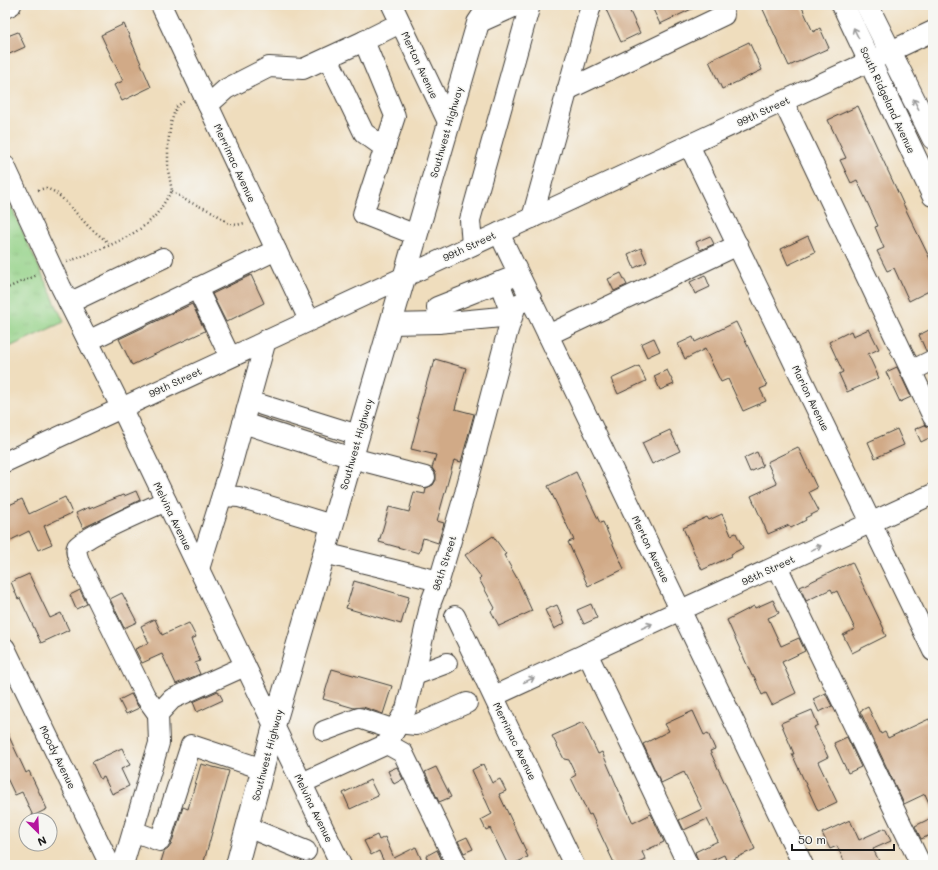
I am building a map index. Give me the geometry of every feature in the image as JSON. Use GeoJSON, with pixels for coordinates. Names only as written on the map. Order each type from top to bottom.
{"type":"FeatureCollection","features":[{"type":"Feature","properties":{"kind":"main road","name":"Southwest Highway"},"geometry":{"type":"LineString","coordinates":[[237,865],[274,726],[449,124],[477,14],[490,5]]}},
{"type":"Feature","properties":{"kind":"main road","name":"South Ridgeland Avenue"},"geometry":{"type":"LineString","coordinates":[[843,5],[933,195]]}},
{"type":"Feature","properties":{"kind":"main road"},"geometry":{"type":"LineString","coordinates":[[867,5],[933,138]]}},
{"type":"Feature","properties":{"kind":"street"},"geometry":{"type":"LineString","coordinates":[[5,8],[11,5]]}},
{"type":"Feature","properties":{"kind":"street","name":"Merrimac Avenue"},"geometry":{"type":"LineString","coordinates":[[161,5],[309,320]]}},
{"type":"Feature","properties":{"kind":"street","name":"Merton Avenue"},"geometry":{"type":"LineString","coordinates":[[392,5],[449,124]]}},
{"type":"Feature","properties":{"kind":"street"},"geometry":{"type":"LineString","coordinates":[[477,14],[518,5]]}},
{"type":"Feature","properties":{"kind":"street"},"geometry":{"type":"LineString","coordinates":[[472,245],[470,220],[530,5]]}},
{"type":"Feature","properties":{"kind":"street"},"geometry":{"type":"LineString","coordinates":[[532,218],[591,5]]}},
{"type":"Feature","properties":{"kind":"street"},"geometry":{"type":"LineString","coordinates":[[567,90],[724,15]]}},
{"type":"Feature","properties":{"kind":"street"},"geometry":{"type":"LineString","coordinates":[[208,106],[226,89],[270,67],[304,69],[400,23]]}},
{"type":"Feature","properties":{"kind":"street","name":"99th Street"},"geometry":{"type":"LineString","coordinates":[[5,462],[933,31]]}},
{"type":"Feature","properties":{"kind":"street"},"geometry":{"type":"LineString","coordinates":[[364,41],[396,116],[363,214],[416,235]]}},
{"type":"Feature","properties":{"kind":"street"},"geometry":{"type":"LineString","coordinates":[[328,58],[364,132],[385,148]]}},
{"type":"Feature","properties":{"kind":"street"},"geometry":{"type":"LineString","coordinates":[[783,101],[911,370],[931,406]]}},
{"type":"Feature","properties":{"kind":"street","name":"Marion Avenue"},"geometry":{"type":"LineString","coordinates":[[689,145],[933,651]]}},
{"type":"Feature","properties":{"kind":"street","name":"Melvina Avenue"},"geometry":{"type":"LineString","coordinates":[[5,166],[69,303],[341,865]]}},
{"type":"Feature","properties":{"kind":"street","name":"Merton Avenue"},"geometry":{"type":"LineString","coordinates":[[499,233],[803,865]]}},
{"type":"Feature","properties":{"kind":"street"},"geometry":{"type":"LineString","coordinates":[[548,335],[738,245]]}},
{"type":"Feature","properties":{"kind":"street"},"geometry":{"type":"LineString","coordinates":[[88,341],[276,250]]}},
{"type":"Feature","properties":{"kind":"street"},"geometry":{"type":"LineString","coordinates":[[69,303],[163,258]]}},
{"type":"Feature","properties":{"kind":"street"},"geometry":{"type":"LineString","coordinates":[[438,323],[438,307],[519,274]]}},
{"type":"Feature","properties":{"kind":"street"},"geometry":{"type":"LineString","coordinates":[[390,324],[438,323],[512,316],[499,282]]}},
{"type":"Feature","properties":{"kind":"street"},"geometry":{"type":"LineString","coordinates":[[197,288],[230,357]]}},
{"type":"Feature","properties":{"kind":"street","name":"98th Street"},"geometry":{"type":"LineString","coordinates":[[393,732],[406,709],[415,676],[431,602],[439,582],[465,493],[512,316],[516,305],[531,298]]}},
{"type":"Feature","properties":{"kind":"street"},"geometry":{"type":"LineString","coordinates":[[199,569],[244,422],[266,340]]}},
{"type":"Feature","properties":{"kind":"street"},"geometry":{"type":"LineString","coordinates":[[911,370],[933,360]]}},
{"type":"Feature","properties":{"kind":"street"},"geometry":{"type":"LineString","coordinates":[[262,405],[358,435]]}},
{"type":"Feature","properties":{"kind":"street"},"geometry":{"type":"LineString","coordinates":[[244,422],[352,458],[425,477]]}},
{"type":"Feature","properties":{"kind":"street","name":"98th Street"},"geometry":{"type":"LineString","coordinates":[[494,696],[933,494]]}},
{"type":"Feature","properties":{"kind":"street"},"geometry":{"type":"LineString","coordinates":[[222,496],[239,497],[332,525]]}},
{"type":"Feature","properties":{"kind":"street"},"geometry":{"type":"LineString","coordinates":[[123,865],[158,742],[158,714],[145,696],[79,562],[76,550],[78,546],[89,538],[166,501]]}},
{"type":"Feature","properties":{"kind":"street"},"geometry":{"type":"LineString","coordinates":[[324,553],[439,582]]}},
{"type":"Feature","properties":{"kind":"street"},"geometry":{"type":"LineString","coordinates":[[777,566],[920,865]]}},
{"type":"Feature","properties":{"kind":"street","name":"Merrimac Avenue"},"geometry":{"type":"LineString","coordinates":[[455,616],[574,865]]}},
{"type":"Feature","properties":{"kind":"street","name":"Moody Avenue"},"geometry":{"type":"LineString","coordinates":[[5,648],[110,865]]}},
{"type":"Feature","properties":{"kind":"street"},"geometry":{"type":"LineString","coordinates":[[587,653],[688,865]]}},
{"type":"Feature","properties":{"kind":"street"},"geometry":{"type":"LineString","coordinates":[[415,676],[447,663]]}},
{"type":"Feature","properties":{"kind":"street"},"geometry":{"type":"LineString","coordinates":[[158,714],[172,699],[245,666]]}},
{"type":"Feature","properties":{"kind":"street"},"geometry":{"type":"LineString","coordinates":[[302,783],[393,732],[416,725],[467,703]]}},
{"type":"Feature","properties":{"kind":"street"},"geometry":{"type":"LineString","coordinates":[[324,731],[359,718],[393,732],[457,865]]}},
{"type":"Feature","properties":{"kind":"street"},"geometry":{"type":"LineString","coordinates":[[132,831],[160,842],[192,745],[263,769]]}},
{"type":"Feature","properties":{"kind":"street"},"geometry":{"type":"LineString","coordinates":[[248,827],[306,851]]}},
{"type":"Feature","properties":{"kind":"path"},"geometry":{"type":"LineString","coordinates":[[65,263],[111,244],[141,229],[156,216],[172,191],[168,170],[168,144],[170,130],[176,107],[186,100]]}},
{"type":"Feature","properties":{"kind":"path"},"geometry":{"type":"LineString","coordinates":[[38,190],[46,188],[55,192],[89,227],[111,244]]}},
{"type":"Feature","properties":{"kind":"path"},"geometry":{"type":"LineString","coordinates":[[172,191],[187,201],[213,212],[230,224],[238,225],[245,223]]}},
{"type":"Feature","properties":{"kind":"path"},"geometry":{"type":"LineString","coordinates":[[5,289],[41,273]]}},
{"type":"Feature","properties":{"kind":"green space"},"geometry":{"type":"Polygon","coordinates":[[[10,204],[64,322],[5,349],[5,206],[10,204]]]}},
{"type":"Feature","properties":{"kind":"building"},"geometry":{"type":"Polygon","coordinates":[[[604,5],[627,5],[640,33],[621,42],[604,5]]]}},
{"type":"Feature","properties":{"kind":"building"},"geometry":{"type":"Polygon","coordinates":[[[651,5],[700,5],[660,24],[651,5]]]}},
{"type":"Feature","properties":{"kind":"building"},"geometry":{"type":"Polygon","coordinates":[[[761,5],[801,5],[813,32],[820,28],[829,48],[789,66],[761,5]]]}},
{"type":"Feature","properties":{"kind":"building"},"geometry":{"type":"Polygon","coordinates":[[[124,24],[151,87],[122,101],[114,85],[123,81],[101,35],[124,24]]]}},
{"type":"Feature","properties":{"kind":"building"},"geometry":{"type":"Polygon","coordinates":[[[18,32],[25,47],[5,56],[5,37],[18,32]]]}},
{"type":"Feature","properties":{"kind":"building"},"geometry":{"type":"Polygon","coordinates":[[[749,42],[762,70],[722,89],[709,61],[749,42]]]}},
{"type":"Feature","properties":{"kind":"building"},"geometry":{"type":"Polygon","coordinates":[[[858,106],[933,265],[933,289],[909,301],[894,268],[887,271],[877,251],[884,248],[875,227],[878,226],[857,180],[851,183],[840,160],[846,158],[828,120],[858,106]]]}},
{"type":"Feature","properties":{"kind":"building"},"geometry":{"type":"Polygon","coordinates":[[[710,236],[714,244],[700,250],[696,242],[710,236]]]}},
{"type":"Feature","properties":{"kind":"building"},"geometry":{"type":"Polygon","coordinates":[[[808,236],[815,252],[788,265],[781,249],[808,236]]]}},
{"type":"Feature","properties":{"kind":"building"},"geometry":{"type":"Polygon","coordinates":[[[641,248],[647,262],[634,268],[628,254],[641,248]]]}},
{"type":"Feature","properties":{"kind":"building"},"geometry":{"type":"Polygon","coordinates":[[[621,273],[627,285],[614,291],[608,279],[621,273]]]}},
{"type":"Feature","properties":{"kind":"building"},"geometry":{"type":"Polygon","coordinates":[[[251,275],[264,303],[226,322],[212,294],[251,275]]]}},
{"type":"Feature","properties":{"kind":"building"},"geometry":{"type":"Polygon","coordinates":[[[705,275],[710,287],[695,294],[690,282],[705,275]]]}},
{"type":"Feature","properties":{"kind":"building"},"geometry":{"type":"Polygon","coordinates":[[[192,304],[205,331],[132,365],[119,339],[192,304]]]}},
{"type":"Feature","properties":{"kind":"building"},"geometry":{"type":"Polygon","coordinates":[[[736,322],[767,386],[760,389],[766,401],[743,411],[728,379],[721,382],[705,349],[685,359],[678,344],[693,337],[695,342],[736,322]]]}},
{"type":"Feature","properties":{"kind":"building"},"geometry":{"type":"Polygon","coordinates":[[[933,328],[933,349],[926,351],[919,335],[933,328]]]}},
{"type":"Feature","properties":{"kind":"building"},"geometry":{"type":"Polygon","coordinates":[[[869,329],[879,349],[868,354],[879,378],[847,392],[839,374],[843,372],[829,342],[851,331],[853,336],[869,329]]]}},
{"type":"Feature","properties":{"kind":"building"},"geometry":{"type":"Polygon","coordinates":[[[654,338],[660,351],[647,357],[641,344],[654,338]]]}},
{"type":"Feature","properties":{"kind":"building"},"geometry":{"type":"Polygon","coordinates":[[[435,359],[466,368],[455,409],[474,414],[461,462],[454,460],[437,521],[444,523],[438,543],[423,538],[419,553],[379,542],[389,507],[409,512],[414,492],[425,494],[426,488],[433,485],[436,480],[436,474],[432,468],[436,455],[411,449],[419,418],[417,417],[435,359]]]}},
{"type":"Feature","properties":{"kind":"building"},"geometry":{"type":"Polygon","coordinates":[[[639,366],[646,381],[618,394],[611,379],[639,366]]]}},
{"type":"Feature","properties":{"kind":"building"},"geometry":{"type":"Polygon","coordinates":[[[897,367],[911,397],[900,402],[886,372],[897,367]]]}},
{"type":"Feature","properties":{"kind":"building"},"geometry":{"type":"Polygon","coordinates":[[[667,370],[674,384],[660,390],[654,376],[667,370]]]}},
{"type":"Feature","properties":{"kind":"building"},"geometry":{"type":"Polygon","coordinates":[[[925,425],[930,428],[933,436],[921,442],[915,429],[925,425]]]}},
{"type":"Feature","properties":{"kind":"building"},"geometry":{"type":"Polygon","coordinates":[[[897,429],[904,445],[875,458],[868,442],[897,429]]]}},
{"type":"Feature","properties":{"kind":"building"},"geometry":{"type":"Polygon","coordinates":[[[670,430],[680,451],[652,464],[642,443],[670,430]]]}},
{"type":"Feature","properties":{"kind":"building"},"geometry":{"type":"Polygon","coordinates":[[[798,447],[817,488],[809,492],[819,511],[805,518],[806,520],[791,528],[789,525],[768,534],[751,496],[777,484],[767,462],[798,447]]]}},
{"type":"Feature","properties":{"kind":"building"},"geometry":{"type":"Polygon","coordinates":[[[757,452],[763,466],[750,472],[744,458],[757,452]]]}},
{"type":"Feature","properties":{"kind":"building"},"geometry":{"type":"Polygon","coordinates":[[[576,472],[600,523],[603,522],[624,569],[588,586],[568,542],[574,540],[548,486],[576,472]]]}},
{"type":"Feature","properties":{"kind":"building"},"geometry":{"type":"Polygon","coordinates":[[[136,491],[140,500],[83,528],[76,513],[136,491]]]}},
{"type":"Feature","properties":{"kind":"building"},"geometry":{"type":"Polygon","coordinates":[[[65,497],[72,513],[44,526],[52,544],[38,550],[29,531],[5,543],[5,507],[22,499],[29,514],[65,497]]]}},
{"type":"Feature","properties":{"kind":"building"},"geometry":{"type":"Polygon","coordinates":[[[722,514],[731,535],[736,533],[743,548],[731,554],[732,556],[702,570],[683,528],[707,517],[709,520],[722,514]]]}},
{"type":"Feature","properties":{"kind":"building"},"geometry":{"type":"Polygon","coordinates":[[[493,536],[506,554],[504,555],[519,582],[532,611],[499,626],[491,611],[495,608],[479,579],[481,577],[465,555],[493,536]]]}},
{"type":"Feature","properties":{"kind":"building"},"geometry":{"type":"Polygon","coordinates":[[[852,562],[886,636],[852,653],[843,635],[855,629],[837,591],[833,593],[831,589],[806,601],[800,587],[852,562]]]}},
{"type":"Feature","properties":{"kind":"building"},"geometry":{"type":"Polygon","coordinates":[[[29,574],[50,618],[61,613],[69,630],[41,643],[20,598],[18,599],[11,582],[29,574]]]}},
{"type":"Feature","properties":{"kind":"building"},"geometry":{"type":"Polygon","coordinates":[[[354,581],[409,597],[401,624],[346,608],[354,581]]]}},
{"type":"Feature","properties":{"kind":"building"},"geometry":{"type":"Polygon","coordinates":[[[80,590],[87,604],[76,609],[70,595],[80,590]]]}},
{"type":"Feature","properties":{"kind":"building"},"geometry":{"type":"Polygon","coordinates":[[[122,593],[137,622],[124,628],[110,599],[122,593]]]}},
{"type":"Feature","properties":{"kind":"building"},"geometry":{"type":"Polygon","coordinates":[[[773,600],[779,613],[768,618],[781,646],[799,638],[805,651],[782,662],[796,693],[772,705],[766,693],[762,695],[727,620],[754,606],[755,608],[773,600]]]}},
{"type":"Feature","properties":{"kind":"building"},"geometry":{"type":"Polygon","coordinates":[[[591,604],[597,618],[584,624],[577,610],[591,604]]]}},
{"type":"Feature","properties":{"kind":"building"},"geometry":{"type":"Polygon","coordinates":[[[557,605],[565,623],[554,629],[545,610],[557,605]]]}},
{"type":"Feature","properties":{"kind":"building"},"geometry":{"type":"Polygon","coordinates":[[[155,619],[162,635],[189,623],[196,637],[191,639],[200,661],[195,663],[200,674],[176,684],[162,654],[142,663],[135,649],[149,643],[141,626],[155,619]]]}},
{"type":"Feature","properties":{"kind":"building"},"geometry":{"type":"Polygon","coordinates":[[[332,669],[392,686],[383,714],[363,707],[354,708],[323,699],[332,669]]]}},
{"type":"Feature","properties":{"kind":"building"},"geometry":{"type":"Polygon","coordinates":[[[218,691],[223,700],[197,712],[193,702],[218,691]]]}},
{"type":"Feature","properties":{"kind":"building"},"geometry":{"type":"Polygon","coordinates":[[[825,693],[832,706],[819,712],[813,699],[825,693]]]}},
{"type":"Feature","properties":{"kind":"building"},"geometry":{"type":"Polygon","coordinates":[[[131,694],[139,708],[126,714],[119,700],[131,694]]]}},
{"type":"Feature","properties":{"kind":"building"},"geometry":{"type":"Polygon","coordinates":[[[868,707],[881,734],[885,732],[888,738],[929,719],[933,728],[933,812],[925,794],[904,804],[860,711],[868,707]]]}},
{"type":"Feature","properties":{"kind":"building"},"geometry":{"type":"Polygon","coordinates":[[[812,710],[818,725],[814,727],[828,757],[818,762],[837,802],[818,811],[792,754],[794,754],[781,723],[812,710]]]}},
{"type":"Feature","properties":{"kind":"building"},"geometry":{"type":"Polygon","coordinates":[[[693,711],[704,735],[708,733],[715,749],[710,751],[755,849],[727,862],[724,855],[699,865],[695,852],[718,841],[707,819],[684,830],[679,820],[702,809],[684,772],[661,783],[643,744],[669,731],[665,724],[693,711]]]}},
{"type":"Feature","properties":{"kind":"building"},"geometry":{"type":"Polygon","coordinates":[[[583,722],[598,754],[602,752],[633,823],[651,814],[664,842],[642,852],[646,860],[635,865],[615,865],[591,814],[589,815],[571,778],[576,775],[569,760],[564,759],[552,736],[583,722]]]}},
{"type":"Feature","properties":{"kind":"building"},"geometry":{"type":"Polygon","coordinates":[[[5,728],[26,773],[29,771],[47,809],[41,812],[31,812],[22,792],[15,795],[5,774],[5,728]]]}},
{"type":"Feature","properties":{"kind":"building"},"geometry":{"type":"Polygon","coordinates":[[[847,737],[861,767],[848,773],[834,743],[847,737]]]}},
{"type":"Feature","properties":{"kind":"building"},"geometry":{"type":"Polygon","coordinates":[[[122,748],[130,765],[121,769],[129,786],[112,794],[104,777],[100,779],[92,762],[122,748]]]}},
{"type":"Feature","properties":{"kind":"building"},"geometry":{"type":"Polygon","coordinates":[[[201,764],[229,771],[203,865],[160,865],[164,852],[171,845],[183,807],[188,809],[201,764]]]}},
{"type":"Feature","properties":{"kind":"building"},"geometry":{"type":"Polygon","coordinates":[[[483,764],[492,783],[500,779],[506,791],[499,794],[528,857],[511,865],[508,865],[490,828],[486,830],[481,820],[492,814],[472,770],[483,764]]]}},
{"type":"Feature","properties":{"kind":"building"},"geometry":{"type":"Polygon","coordinates":[[[397,767],[403,779],[394,784],[388,771],[397,767]]]}},
{"type":"Feature","properties":{"kind":"building"},"geometry":{"type":"Polygon","coordinates":[[[436,767],[451,797],[439,802],[425,772],[436,767]]]}},
{"type":"Feature","properties":{"kind":"building"},"geometry":{"type":"Polygon","coordinates":[[[370,780],[378,796],[350,809],[343,793],[370,780]]]}},
{"type":"Feature","properties":{"kind":"building"},"geometry":{"type":"Polygon","coordinates":[[[933,817],[933,834],[921,839],[915,826],[933,817]]]}},
{"type":"Feature","properties":{"kind":"building"},"geometry":{"type":"Polygon","coordinates":[[[850,820],[859,840],[885,828],[891,841],[873,849],[881,865],[846,865],[837,846],[830,849],[822,833],[850,820]]]}},
{"type":"Feature","properties":{"kind":"building"},"geometry":{"type":"Polygon","coordinates":[[[377,835],[379,840],[385,837],[394,858],[416,847],[422,861],[413,865],[379,865],[384,862],[379,851],[371,855],[364,841],[377,835]]]}},
{"type":"Feature","properties":{"kind":"building"},"geometry":{"type":"Polygon","coordinates":[[[467,837],[473,849],[464,853],[458,841],[467,837]]]}},
{"type":"Feature","properties":{"kind":"building"},"geometry":{"type":"Polygon","coordinates":[[[437,850],[443,863],[438,865],[430,865],[426,856],[437,850]]]}}]}
